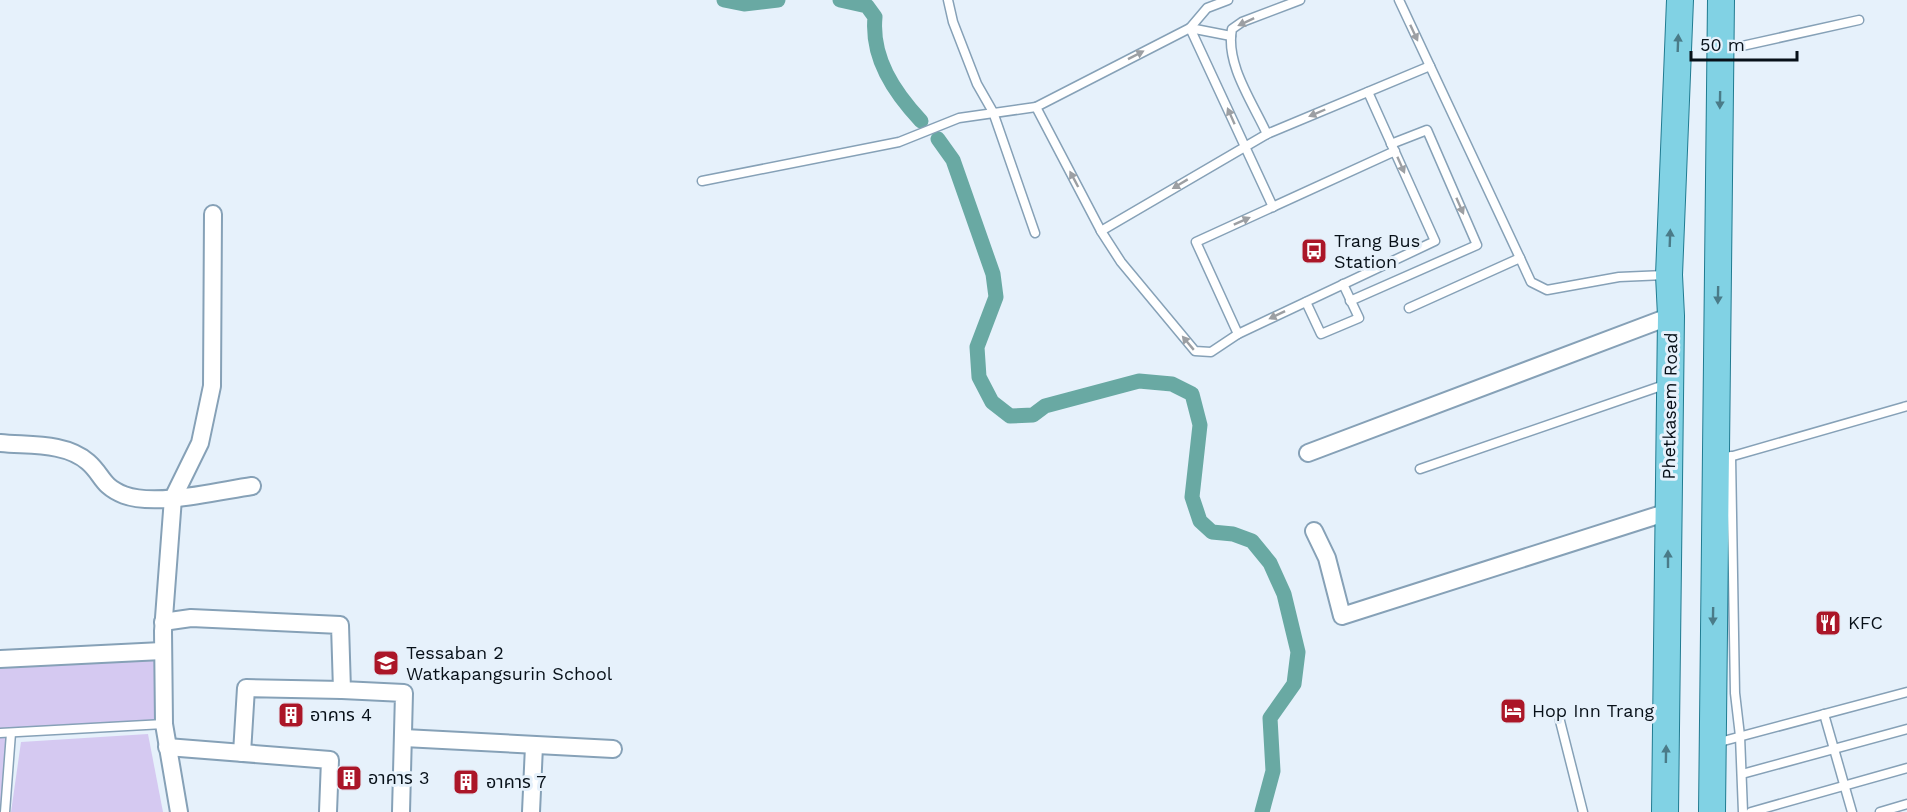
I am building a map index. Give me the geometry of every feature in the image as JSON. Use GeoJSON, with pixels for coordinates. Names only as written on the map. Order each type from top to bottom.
{"type":"FeatureCollection","features":[{"type":"Feature","properties":{"kind":"main road","name":"Phetkasem Road"},"geometry":{"type":"LineString","coordinates":[[1665,812],[1671,316],[1669,275],[1680,0]]}},
{"type":"Feature","properties":{"kind":"main road"},"geometry":{"type":"LineString","coordinates":[[1712,812],[1711,744],[1724,458],[1721,0]]}},
{"type":"Feature","properties":{"kind":"street"},"geometry":{"type":"LineString","coordinates":[[179,812],[164,724],[163,622],[173,498],[200,443],[212,386],[213,214]]}},
{"type":"Feature","properties":{"kind":"street"},"geometry":{"type":"LineString","coordinates":[[1308,453],[1671,316]]}},
{"type":"Feature","properties":{"kind":"street"},"geometry":{"type":"LineString","coordinates":[[0,443],[59,447],[89,463],[104,484],[126,496],[173,498],[252,486]]}},
{"type":"Feature","properties":{"kind":"street"},"geometry":{"type":"LineString","coordinates":[[1314,531],[1327,558],[1342,616],[1668,512]]}},
{"type":"Feature","properties":{"kind":"street"},"geometry":{"type":"LineString","coordinates":[[163,622],[191,618],[340,625],[342,690]]}},
{"type":"Feature","properties":{"kind":"street"},"geometry":{"type":"LineString","coordinates":[[0,659],[162,651]]}},
{"type":"Feature","properties":{"kind":"street"},"geometry":{"type":"LineString","coordinates":[[242,753],[246,688],[404,693],[401,812]]}},
{"type":"Feature","properties":{"kind":"street"},"geometry":{"type":"LineString","coordinates":[[404,738],[613,748]]}},
{"type":"Feature","properties":{"kind":"street"},"geometry":{"type":"LineString","coordinates":[[531,812],[534,746]]}},
{"type":"Feature","properties":{"kind":"street"},"geometry":{"type":"LineString","coordinates":[[167,747],[330,760],[328,812]]}},
{"type":"Feature","properties":{"kind":"lane"},"geometry":{"type":"LineString","coordinates":[[948,0],[953,22],[969,63],[993,112],[1035,233]]}},
{"type":"Feature","properties":{"kind":"lane"},"geometry":{"type":"LineString","coordinates":[[702,181],[899,142],[959,118],[993,112],[1008,113],[1036,107],[1190,28],[1208,8],[1228,0]]}},
{"type":"Feature","properties":{"kind":"lane"},"geometry":{"type":"LineString","coordinates":[[1267,134],[1232,57],[1232,29],[1242,22],[1300,0]]}},
{"type":"Feature","properties":{"kind":"lane"},"geometry":{"type":"LineString","coordinates":[[1399,0],[1531,282],[1547,290],[1619,277],[1669,275]]}},
{"type":"Feature","properties":{"kind":"lane"},"geometry":{"type":"LineString","coordinates":[[1720,51],[1859,20]]}},
{"type":"Feature","properties":{"kind":"lane"},"geometry":{"type":"LineString","coordinates":[[1190,28],[1231,36]]}},
{"type":"Feature","properties":{"kind":"lane"},"geometry":{"type":"LineString","coordinates":[[1190,28],[1274,207]]}},
{"type":"Feature","properties":{"kind":"lane"},"geometry":{"type":"LineString","coordinates":[[1101,231],[1267,134],[1430,66]]}},
{"type":"Feature","properties":{"kind":"lane"},"geometry":{"type":"LineString","coordinates":[[1036,107],[1101,231],[1121,262],[1195,351],[1211,352],[1238,334],[1435,241],[1368,92]]}},
{"type":"Feature","properties":{"kind":"lane"},"geometry":{"type":"LineString","coordinates":[[1238,334],[1196,242],[1274,207],[1427,130],[1477,245],[1350,301]]}},
{"type":"Feature","properties":{"kind":"lane"},"geometry":{"type":"LineString","coordinates":[[1409,308],[1520,258]]}},
{"type":"Feature","properties":{"kind":"lane"},"geometry":{"type":"LineString","coordinates":[[1306,302],[1321,334],[1359,318],[1342,285]]}},
{"type":"Feature","properties":{"kind":"lane"},"geometry":{"type":"LineString","coordinates":[[1420,469],[1670,383]]}},
{"type":"Feature","properties":{"kind":"lane"},"geometry":{"type":"LineString","coordinates":[[1743,812],[1724,458],[1907,406]]}},
{"type":"Feature","properties":{"kind":"lane"},"geometry":{"type":"LineString","coordinates":[[1711,744],[1907,692]]}},
{"type":"Feature","properties":{"kind":"lane"},"geometry":{"type":"LineString","coordinates":[[1824,714],[1832,750],[1852,812]]}},
{"type":"Feature","properties":{"kind":"lane"},"geometry":{"type":"LineString","coordinates":[[1559,717],[1583,812]]}},
{"type":"Feature","properties":{"kind":"lane"},"geometry":{"type":"LineString","coordinates":[[0,734],[164,724]]}},
{"type":"Feature","properties":{"kind":"lane"},"geometry":{"type":"LineString","coordinates":[[1742,774],[1907,729]]}},
{"type":"Feature","properties":{"kind":"lane"},"geometry":{"type":"LineString","coordinates":[[5,812],[11,734]]}},
{"type":"Feature","properties":{"kind":"lane"},"geometry":{"type":"LineString","coordinates":[[1751,812],[1907,768]]}},
{"type":"Feature","properties":{"kind":"lane"},"geometry":{"type":"LineString","coordinates":[[1880,812],[1907,804]]}},
{"type":"Feature","properties":{"kind":"shaded area"},"geometry":{"type":"Polygon","coordinates":[[[162,651],[164,724],[11,733],[5,812],[0,812],[0,659],[162,651]]]}},
{"type":"Feature","properties":{"kind":"shaded area"},"geometry":{"type":"Polygon","coordinates":[[[148,734],[163,812],[11,812],[21,742],[148,734]]]}},
{"type":"Feature","properties":{"kind":"waterway"},"geometry":{"type":"LineString","coordinates":[[724,0],[744,4],[778,0]]}},
{"type":"Feature","properties":{"kind":"waterway"},"geometry":{"type":"LineString","coordinates":[[840,0],[867,6],[875,17],[877,46],[886,74],[921,121]]}},
{"type":"Feature","properties":{"kind":"waterway"},"geometry":{"type":"LineString","coordinates":[[938,139],[953,160],[993,274],[996,297],[977,347],[979,377],[992,402],[1010,416],[1033,415],[1045,406],[1139,381],[1172,384],[1192,394],[1200,425],[1192,497],[1200,521],[1212,532],[1233,534],[1252,541],[1270,563],[1284,594],[1298,652],[1294,684],[1270,718],[1273,771],[1262,812]]}},
{"type":"Feature","properties":{"kind":"place","name":"Trang Bus Station"},"geometry":{"type":"Point","coordinates":[1314,251]}},
{"type":"Feature","properties":{"kind":"place","name":"KFC"},"geometry":{"type":"Point","coordinates":[1828,623]}},
{"type":"Feature","properties":{"kind":"place","name":"Tessaban 2 Watkapangsurin School"},"geometry":{"type":"Point","coordinates":[386,663]}},
{"type":"Feature","properties":{"kind":"place","name":"Hop Inn Trang"},"geometry":{"type":"Point","coordinates":[1513,711]}},
{"type":"Feature","properties":{"kind":"place","name":"อาคาร 4"},"geometry":{"type":"Point","coordinates":[291,715]}},
{"type":"Feature","properties":{"kind":"place","name":"อาคาร 3"},"geometry":{"type":"Point","coordinates":[349,778]}},
{"type":"Feature","properties":{"kind":"place","name":"อาคาร 7"},"geometry":{"type":"Point","coordinates":[466,782]}}]}
